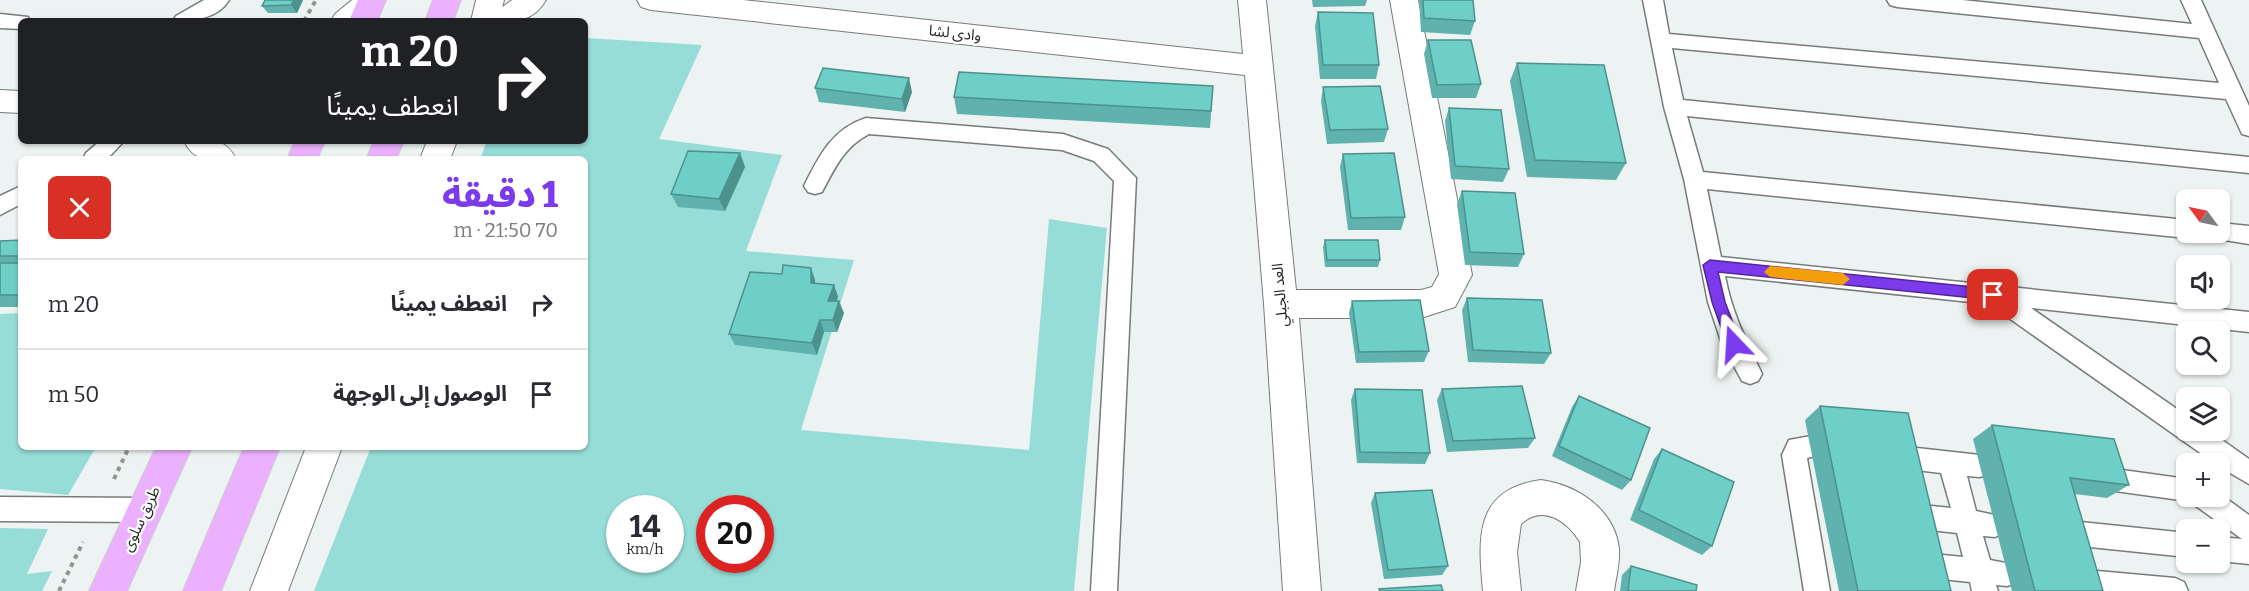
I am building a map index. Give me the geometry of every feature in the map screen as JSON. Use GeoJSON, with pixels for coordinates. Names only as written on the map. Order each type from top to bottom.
{"type":"FeatureCollection","features":[{"type":"Feature","properties":{"kind":"highway"},"geometry":{"type":"LineString","coordinates":[[364,18],[371,0]]}},
{"type":"Feature","properties":{"kind":"highway"},"geometry":{"type":"LineString","coordinates":[[440,18],[447,0]]}},
{"type":"Feature","properties":{"kind":"highway","name":"طريق سلوى"},"geometry":{"type":"LineString","coordinates":[[108,591],[173,450]]}},
{"type":"Feature","properties":{"kind":"highway"},"geometry":{"type":"LineString","coordinates":[[202,591],[261,450]]}},
{"type":"Feature","properties":{"kind":"street"},"geometry":{"type":"LineString","coordinates":[[349,18],[371,0]]}},
{"type":"Feature","properties":{"kind":"street"},"geometry":{"type":"LineString","coordinates":[[486,18],[490,0]]}},
{"type":"Feature","properties":{"kind":"street"},"geometry":{"type":"LineString","coordinates":[[506,18],[532,0]]}},
{"type":"Feature","properties":{"kind":"street","name":"وادى لشا"},"geometry":{"type":"LineString","coordinates":[[651,0],[1259,66]]}},
{"type":"Feature","properties":{"kind":"street","name":"العد الجبلي"},"geometry":{"type":"LineString","coordinates":[[1252,0],[1281,304],[1302,591]]}},
{"type":"Feature","properties":{"kind":"street"},"geometry":{"type":"LineString","coordinates":[[1281,304],[1421,304],[1443,297],[1456,275],[1404,0]]}},
{"type":"Feature","properties":{"kind":"street"},"geometry":{"type":"LineString","coordinates":[[0,100],[18,102]]}},
{"type":"Feature","properties":{"kind":"street"},"geometry":{"type":"LineString","coordinates":[[203,144],[217,156]]}},
{"type":"Feature","properties":{"kind":"street"},"geometry":{"type":"LineString","coordinates":[[269,591],[323,450]]}},
{"type":"Feature","properties":{"kind":"street"},"geometry":{"type":"LineString","coordinates":[[1502,591],[1499,535],[1506,511],[1527,498],[1554,498],[1580,511],[1597,534],[1601,561],[1594,591]]}},
{"type":"Feature","properties":{"kind":"lane"},"geometry":{"type":"LineString","coordinates":[[188,18],[219,0]]}},
{"type":"Feature","properties":{"kind":"lane"},"geometry":{"type":"LineString","coordinates":[[1653,0],[1674,107],[1695,179],[1719,302],[1730,334],[1750,374]]}},
{"type":"Feature","properties":{"kind":"lane"},"geometry":{"type":"LineString","coordinates":[[1897,0],[2205,32]]}},
{"type":"Feature","properties":{"kind":"lane"},"geometry":{"type":"LineString","coordinates":[[2191,0],[2249,129]]}},
{"type":"Feature","properties":{"kind":"lane"},"geometry":{"type":"LineString","coordinates":[[0,21],[18,22]]}},
{"type":"Feature","properties":{"kind":"lane"},"geometry":{"type":"LineString","coordinates":[[1660,40],[2232,92]]}},
{"type":"Feature","properties":{"kind":"lane"},"geometry":{"type":"LineString","coordinates":[[1674,107],[2249,165]]}},
{"type":"Feature","properties":{"kind":"lane"},"geometry":{"type":"LineString","coordinates":[[815,186],[833,150],[846,136],[866,126],[1063,142],[1101,155],[1125,178],[1104,591]]}},
{"type":"Feature","properties":{"kind":"lane"},"geometry":{"type":"LineString","coordinates":[[96,156],[110,144]]}},
{"type":"Feature","properties":{"kind":"lane"},"geometry":{"type":"LineString","coordinates":[[1695,179],[2176,228]]}},
{"type":"Feature","properties":{"kind":"lane"},"geometry":{"type":"LineString","coordinates":[[0,206],[18,196]]}},
{"type":"Feature","properties":{"kind":"lane"},"geometry":{"type":"LineString","coordinates":[[2230,233],[2249,235]]}},
{"type":"Feature","properties":{"kind":"lane"},"geometry":{"type":"LineString","coordinates":[[1710,265],[2249,322]]}},
{"type":"Feature","properties":{"kind":"lane"},"geometry":{"type":"LineString","coordinates":[[1993,295],[2176,422]]}},
{"type":"Feature","properties":{"kind":"lane"},"geometry":{"type":"LineString","coordinates":[[2203,441],[2249,473]]}},
{"type":"Feature","properties":{"kind":"lane"},"geometry":{"type":"LineString","coordinates":[[1811,447],[1798,448],[1794,455],[1813,505],[1822,555],[1817,591]]}},
{"type":"Feature","properties":{"kind":"lane"},"geometry":{"type":"LineString","coordinates":[[1899,457],[1980,466]]}},
{"type":"Feature","properties":{"kind":"lane"},"geometry":{"type":"LineString","coordinates":[[1951,463],[1982,581]]}},
{"type":"Feature","properties":{"kind":"lane"},"geometry":{"type":"LineString","coordinates":[[2101,478],[2176,488]]}},
{"type":"Feature","properties":{"kind":"lane"},"geometry":{"type":"LineString","coordinates":[[2217,507],[2249,530]]}},
{"type":"Feature","properties":{"kind":"lane"},"geometry":{"type":"LineString","coordinates":[[0,509],[146,510]]}},
{"type":"Feature","properties":{"kind":"lane"},"geometry":{"type":"LineString","coordinates":[[1912,516],[1995,525]]}},
{"type":"Feature","properties":{"kind":"lane"},"geometry":{"type":"LineString","coordinates":[[2061,532],[2176,544]]}},
{"type":"Feature","properties":{"kind":"lane"},"geometry":{"type":"LineString","coordinates":[[2230,550],[2249,552]]}},
{"type":"Feature","properties":{"kind":"lane"},"geometry":{"type":"LineString","coordinates":[[1923,565],[1982,581],[2007,574]]}},
{"type":"Feature","properties":{"kind":"lane"},"geometry":{"type":"LineString","coordinates":[[2074,581],[2175,591]]}},
{"type":"Feature","properties":{"kind":"path"},"geometry":{"type":"LineString","coordinates":[[306,18],[315,0]]}},
{"type":"Feature","properties":{"kind":"shaded area"},"geometry":{"type":"Polygon","coordinates":[[[588,38],[702,45],[659,139],[782,155],[746,251],[854,260],[801,430],[1029,450],[1049,219],[1107,228],[1074,591],[314,591],[370,450],[588,450],[588,156],[481,156],[486,144],[588,144],[588,38]]]}},
{"type":"Feature","properties":{"kind":"shaded area"},"geometry":{"type":"Polygon","coordinates":[[[18,313],[18,450],[94,450],[68,495],[0,489],[0,314],[18,313]]]}},
{"type":"Feature","properties":{"kind":"shaded area"},"geometry":{"type":"Polygon","coordinates":[[[0,528],[48,529],[27,574],[52,571],[42,591],[0,591],[0,528]]]}},
{"type":"Feature","properties":{"kind":"building"},"geometry":{"type":"Polygon","coordinates":[[[265,0],[294,0],[291,5],[262,6],[265,0]]]}},
{"type":"Feature","properties":{"kind":"building"},"geometry":{"type":"Polygon","coordinates":[[[1423,0],[1473,0],[1475,21],[1424,18],[1423,0]]]}},
{"type":"Feature","properties":{"kind":"building"},"geometry":{"type":"Polygon","coordinates":[[[1318,12],[1373,13],[1379,65],[1323,65],[1318,12]]]}},
{"type":"Feature","properties":{"kind":"building"},"geometry":{"type":"Polygon","coordinates":[[[1428,40],[1471,40],[1481,84],[1437,85],[1428,40]]]}},
{"type":"Feature","properties":{"kind":"building"},"geometry":{"type":"Polygon","coordinates":[[[1517,63],[1604,65],[1626,163],[1535,160],[1517,63]]]}},
{"type":"Feature","properties":{"kind":"building"},"geometry":{"type":"Polygon","coordinates":[[[823,68],[909,78],[902,99],[815,88],[823,68]]]}},
{"type":"Feature","properties":{"kind":"building"},"geometry":{"type":"Polygon","coordinates":[[[959,72],[1213,86],[1211,111],[954,97],[959,72]]]}},
{"type":"Feature","properties":{"kind":"building"},"geometry":{"type":"Polygon","coordinates":[[[1380,86],[1388,129],[1330,130],[1323,87],[1380,86]]]}},
{"type":"Feature","properties":{"kind":"building"},"geometry":{"type":"Polygon","coordinates":[[[1449,108],[1501,110],[1509,169],[1455,166],[1449,108]]]}},
{"type":"Feature","properties":{"kind":"building"},"geometry":{"type":"Polygon","coordinates":[[[688,151],[740,153],[719,199],[671,194],[688,151]]]}},
{"type":"Feature","properties":{"kind":"building"},"geometry":{"type":"Polygon","coordinates":[[[1394,153],[1405,217],[1351,218],[1343,154],[1394,153]]]}},
{"type":"Feature","properties":{"kind":"building"},"geometry":{"type":"Polygon","coordinates":[[[1462,191],[1515,193],[1524,254],[1470,252],[1462,191]]]}},
{"type":"Feature","properties":{"kind":"building"},"geometry":{"type":"Polygon","coordinates":[[[18,240],[18,256],[0,256],[0,241],[18,240]]]}},
{"type":"Feature","properties":{"kind":"building"},"geometry":{"type":"Polygon","coordinates":[[[1325,240],[1378,240],[1380,260],[1327,260],[1325,240]]]}},
{"type":"Feature","properties":{"kind":"building"},"geometry":{"type":"Polygon","coordinates":[[[0,263],[18,263],[18,295],[0,295],[0,263]]]}},
{"type":"Feature","properties":{"kind":"building"},"geometry":{"type":"Polygon","coordinates":[[[783,265],[811,268],[811,283],[834,285],[828,301],[839,301],[833,320],[820,320],[812,343],[729,334],[750,272],[782,274],[783,265]]]}},
{"type":"Feature","properties":{"kind":"building"},"geometry":{"type":"Polygon","coordinates":[[[1467,298],[1542,300],[1551,353],[1473,350],[1467,298]]]}},
{"type":"Feature","properties":{"kind":"building"},"geometry":{"type":"Polygon","coordinates":[[[1420,300],[1429,351],[1359,352],[1352,301],[1420,300]]]}},
{"type":"Feature","properties":{"kind":"building"},"geometry":{"type":"Polygon","coordinates":[[[1522,386],[1535,438],[1453,441],[1442,389],[1522,386]]]}},
{"type":"Feature","properties":{"kind":"building"},"geometry":{"type":"Polygon","coordinates":[[[1355,389],[1422,390],[1430,453],[1360,452],[1355,389]]]}},
{"type":"Feature","properties":{"kind":"building"},"geometry":{"type":"Polygon","coordinates":[[[1579,396],[1650,428],[1631,480],[1559,446],[1579,396]]]}},
{"type":"Feature","properties":{"kind":"building"},"geometry":{"type":"Polygon","coordinates":[[[1820,406],[1908,413],[1951,591],[1858,591],[1820,406]]]}},
{"type":"Feature","properties":{"kind":"building"},"geometry":{"type":"Polygon","coordinates":[[[1992,425],[2114,439],[2129,485],[2070,478],[2103,591],[2035,591],[1992,425]]]}},
{"type":"Feature","properties":{"kind":"building"},"geometry":{"type":"Polygon","coordinates":[[[1662,449],[1734,482],[1712,546],[1639,510],[1662,449]]]}},
{"type":"Feature","properties":{"kind":"building"},"geometry":{"type":"Polygon","coordinates":[[[1432,490],[1448,566],[1388,570],[1375,493],[1432,490]]]}},
{"type":"Feature","properties":{"kind":"building"},"geometry":{"type":"Polygon","coordinates":[[[1631,566],[1697,585],[1696,591],[1628,591],[1631,566]]]}},
{"type":"Feature","properties":{"kind":"building"},"geometry":{"type":"Polygon","coordinates":[[[1441,585],[1443,591],[1380,591],[1379,589],[1441,585]]]}},
{"type":"Feature","properties":{"kind":"slow traffic"},"geometry":{"type":"LineString","coordinates":[[1770,272],[1843,279]]}},
{"type":"Feature","properties":{"kind":"route"},"geometry":{"type":"LineString","coordinates":[[1734,344],[1719,302],[1710,265],[1993,295]]}}]}
